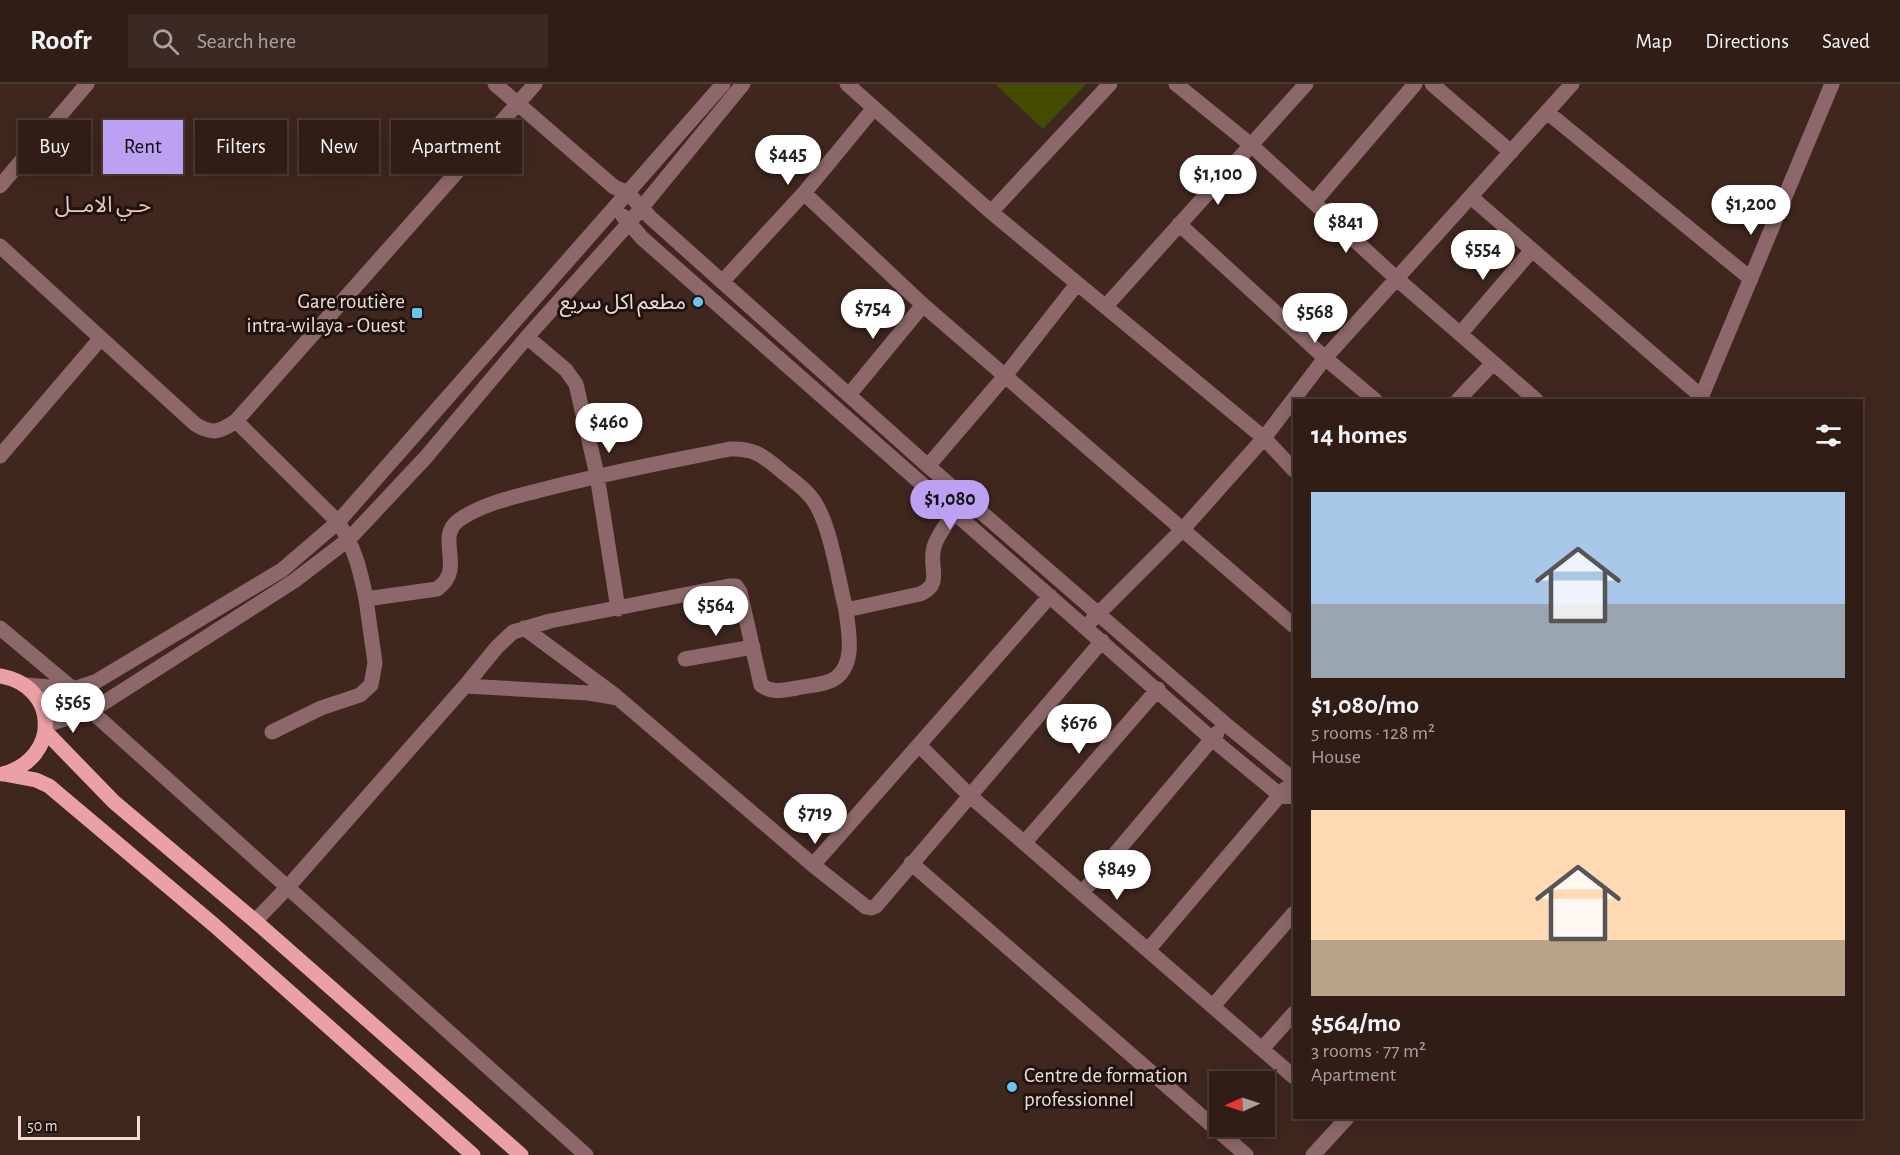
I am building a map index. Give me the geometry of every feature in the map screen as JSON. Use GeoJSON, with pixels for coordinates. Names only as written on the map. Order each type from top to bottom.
{"type":"FeatureCollection","features":[{"type":"Feature","properties":{"kind":"main road"},"geometry":{"type":"LineString","coordinates":[[2,774],[20,769],[33,758],[42,744],[45,728],[43,710],[36,696],[9,678]]}},
{"type":"Feature","properties":{"kind":"main road"},"geometry":{"type":"LineString","coordinates":[[45,728],[114,802],[255,921],[521,1155]]}},
{"type":"Feature","properties":{"kind":"main road"},"geometry":{"type":"LineString","coordinates":[[2,774],[36,780],[50,786],[214,925],[472,1155]]}},
{"type":"Feature","properties":{"kind":"street"},"geometry":{"type":"LineString","coordinates":[[0,186],[87,84]]}},
{"type":"Feature","properties":{"kind":"street"},"geometry":{"type":"LineString","coordinates":[[495,84],[641,207],[928,466],[1224,723],[1293,778]]}},
{"type":"Feature","properties":{"kind":"street"},"geometry":{"type":"LineString","coordinates":[[0,246],[195,424],[203,430],[224,430],[236,421],[535,84]]}},
{"type":"Feature","properties":{"kind":"street"},"geometry":{"type":"LineString","coordinates":[[9,678],[73,689],[97,681],[282,570],[338,522],[616,207],[621,190],[723,84]]}},
{"type":"Feature","properties":{"kind":"street"},"geometry":{"type":"LineString","coordinates":[[45,728],[92,711],[294,581],[349,539],[426,457],[527,337],[629,224],[743,84]]}},
{"type":"Feature","properties":{"kind":"street"},"geometry":{"type":"LineString","coordinates":[[847,84],[991,212],[1264,438],[1293,469]]}},
{"type":"Feature","properties":{"kind":"street"},"geometry":{"type":"LineString","coordinates":[[991,212],[1110,84]]}},
{"type":"Feature","properties":{"kind":"street"},"geometry":{"type":"LineString","coordinates":[[1176,84],[1251,145],[1397,279],[1535,399]]}},
{"type":"Feature","properties":{"kind":"street"},"geometry":{"type":"LineString","coordinates":[[1106,306],[1306,84]]}},
{"type":"Feature","properties":{"kind":"street"},"geometry":{"type":"LineString","coordinates":[[1314,202],[1415,84]]}},
{"type":"Feature","properties":{"kind":"street"},"geometry":{"type":"LineString","coordinates":[[1432,84],[1511,152]]}},
{"type":"Feature","properties":{"kind":"street"},"geometry":{"type":"LineString","coordinates":[[1294,399],[1325,358],[1572,84]]}},
{"type":"Feature","properties":{"kind":"street"},"geometry":{"type":"LineString","coordinates":[[1471,197],[1701,399],[1832,84]]}},
{"type":"Feature","properties":{"kind":"street"},"geometry":{"type":"LineString","coordinates":[[722,282],[804,193],[874,108]]}},
{"type":"Feature","properties":{"kind":"street"},"geometry":{"type":"LineString","coordinates":[[1547,112],[1751,279]]}},
{"type":"Feature","properties":{"kind":"street"},"geometry":{"type":"LineString","coordinates":[[804,193],[923,305],[1293,621]]}},
{"type":"Feature","properties":{"kind":"street"},"geometry":{"type":"LineString","coordinates":[[616,207],[629,224],[651,245],[954,513],[1158,689],[1212,739],[1287,796]]}},
{"type":"Feature","properties":{"kind":"street"},"geometry":{"type":"LineString","coordinates":[[1179,224],[1325,358],[1374,399]]}},
{"type":"Feature","properties":{"kind":"street"},"geometry":{"type":"LineString","coordinates":[[1460,334],[1532,250]]}},
{"type":"Feature","properties":{"kind":"street"},"geometry":{"type":"LineString","coordinates":[[928,466],[1005,376],[1077,284]]}},
{"type":"Feature","properties":{"kind":"street"},"geometry":{"type":"LineString","coordinates":[[849,395],[923,305]]}},
{"type":"Feature","properties":{"kind":"street"},"geometry":{"type":"LineString","coordinates":[[527,337],[566,370],[576,384],[597,475],[618,609]]}},
{"type":"Feature","properties":{"kind":"street"},"geometry":{"type":"LineString","coordinates":[[0,456],[101,338]]}},
{"type":"Feature","properties":{"kind":"street"},"geometry":{"type":"LineString","coordinates":[[1459,399],[1493,363]]}},
{"type":"Feature","properties":{"kind":"street"},"geometry":{"type":"LineString","coordinates":[[1086,627],[1183,529],[1264,438],[1293,400]]}},
{"type":"Feature","properties":{"kind":"street"},"geometry":{"type":"LineString","coordinates":[[236,421],[338,522],[349,539],[358,561],[366,599],[375,663],[371,685],[360,695],[321,708],[272,732]]}},
{"type":"Feature","properties":{"kind":"street"},"geometry":{"type":"LineString","coordinates":[[255,921],[287,888],[497,647],[513,632],[736,586],[740,592],[761,685],[768,690],[777,692],[827,681],[838,676],[850,651],[846,610],[819,508],[811,496],[764,456],[751,450],[730,449],[597,475],[482,507],[457,521],[451,530],[448,543],[451,572],[445,583],[437,589],[366,599]]}},
{"type":"Feature","properties":{"kind":"street"},"geometry":{"type":"LineString","coordinates":[[846,610],[929,590],[933,584],[935,543],[954,513]]}},
{"type":"Feature","properties":{"kind":"street"},"geometry":{"type":"LineString","coordinates":[[813,865],[1050,596]]}},
{"type":"Feature","properties":{"kind":"street"},"geometry":{"type":"LineString","coordinates":[[0,628],[73,689]]}},
{"type":"Feature","properties":{"kind":"street"},"geometry":{"type":"LineString","coordinates":[[524,628],[618,698],[813,865],[866,907],[871,908],[876,906],[1102,640]]}},
{"type":"Feature","properties":{"kind":"street"},"geometry":{"type":"LineString","coordinates":[[685,659],[753,646]]}},
{"type":"Feature","properties":{"kind":"street"},"geometry":{"type":"LineString","coordinates":[[465,686],[589,693],[618,698]]}},
{"type":"Feature","properties":{"kind":"street"},"geometry":{"type":"LineString","coordinates":[[1025,842],[1158,689]]}},
{"type":"Feature","properties":{"kind":"street"},"geometry":{"type":"LineString","coordinates":[[92,711],[586,1155]]}},
{"type":"Feature","properties":{"kind":"street"},"geometry":{"type":"LineString","coordinates":[[1082,893],[1224,723]]}},
{"type":"Feature","properties":{"kind":"street"},"geometry":{"type":"LineString","coordinates":[[920,746],[969,795],[1293,1076]]}},
{"type":"Feature","properties":{"kind":"street"},"geometry":{"type":"LineString","coordinates":[[1148,950],[1287,796],[1293,781]]}},
{"type":"Feature","properties":{"kind":"street"},"geometry":{"type":"LineString","coordinates":[[912,863],[1246,1155]]}},
{"type":"Feature","properties":{"kind":"street"},"geometry":{"type":"LineString","coordinates":[[1213,1006],[1293,914]]}},
{"type":"Feature","properties":{"kind":"street"},"geometry":{"type":"LineString","coordinates":[[1262,1049],[1293,1014]]}},
{"type":"Feature","properties":{"kind":"street"},"geometry":{"type":"LineString","coordinates":[[1313,1155],[1343,1119]]}},
{"type":"Feature","properties":{"kind":"green space"},"geometry":{"type":"Polygon","coordinates":[[[995,84],[1086,84],[1043,129],[995,84]]]}},
{"type":"Feature","properties":{"kind":"place","name":"مطعم اكل سريع"},"geometry":{"type":"Point","coordinates":[698,302]}},
{"type":"Feature","properties":{"kind":"place","name":"Gare routière intra-wilaya - Ouest"},"geometry":{"type":"Point","coordinates":[417,313]}},
{"type":"Feature","properties":{"kind":"place","name":"Centre de formation professionnel"},"geometry":{"type":"Point","coordinates":[1012,1087]}},
{"type":"Feature","properties":{"kind":"district","name":"حـي الامــل"},"geometry":{"type":"Point","coordinates":[103,205]}}]}
